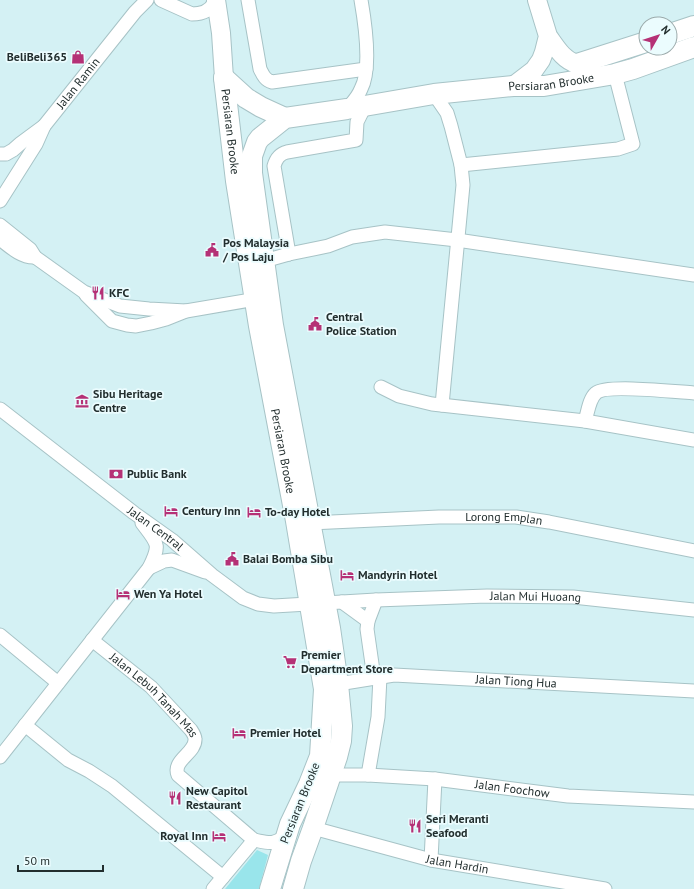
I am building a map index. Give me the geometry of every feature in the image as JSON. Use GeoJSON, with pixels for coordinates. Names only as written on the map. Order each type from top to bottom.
{"type":"FeatureCollection","features":[{"type":"Feature","properties":{"kind":"main road"},"geometry":{"type":"LineString","coordinates":[[678,31],[694,26]]}},
{"type":"Feature","properties":{"kind":"main road","name":"Persiaran Brooke"},"geometry":{"type":"LineString","coordinates":[[577,64],[638,45]]}},
{"type":"Feature","properties":{"kind":"main road","name":"Persiaran Brooke"},"geometry":{"type":"LineString","coordinates":[[270,889],[290,824],[316,769],[320,756],[328,602],[296,521],[259,326],[264,261],[252,173],[252,156],[257,142],[285,118],[356,108],[434,94],[513,86],[544,86],[615,74],[694,47]]}},
{"type":"Feature","properties":{"kind":"main road","name":"Persiaran Brooke"},"geometry":{"type":"LineString","coordinates":[[224,78],[246,98],[285,118]]}},
{"type":"Feature","properties":{"kind":"main road","name":"Persiaran Brooke"},"geometry":{"type":"LineString","coordinates":[[224,78],[236,181],[328,602],[342,726],[341,741],[293,889]]}},
{"type":"Feature","properties":{"kind":"street","name":"Jalan Ramin"},"geometry":{"type":"LineString","coordinates":[[0,154],[6,154],[13,150],[20,143],[44,126],[135,12],[147,0]]}},
{"type":"Feature","properties":{"kind":"street"},"geometry":{"type":"LineString","coordinates":[[161,0],[192,14],[205,12],[212,8],[216,0]]}},
{"type":"Feature","properties":{"kind":"street"},"geometry":{"type":"LineString","coordinates":[[216,0],[221,33],[224,78]]}},
{"type":"Feature","properties":{"kind":"street"},"geometry":{"type":"LineString","coordinates":[[248,0],[260,69],[264,78],[268,81],[272,82],[366,69]]}},
{"type":"Feature","properties":{"kind":"street"},"geometry":{"type":"LineString","coordinates":[[289,254],[274,166],[275,162],[279,156],[287,152],[356,140],[356,108],[366,69],[367,35],[361,0]]}},
{"type":"Feature","properties":{"kind":"street"},"geometry":{"type":"LineString","coordinates":[[537,0],[548,36],[563,57],[577,64]]}},
{"type":"Feature","properties":{"kind":"street"},"geometry":{"type":"LineString","coordinates":[[513,86],[534,70],[541,60],[548,36]]}},
{"type":"Feature","properties":{"kind":"street"},"geometry":{"type":"LineString","coordinates":[[461,165],[618,149],[633,144],[615,74]]}},
{"type":"Feature","properties":{"kind":"street"},"geometry":{"type":"LineString","coordinates":[[434,94],[447,113],[461,165],[463,185],[442,405]]}},
{"type":"Feature","properties":{"kind":"street"},"geometry":{"type":"LineString","coordinates":[[0,201],[36,144],[44,126]]}},
{"type":"Feature","properties":{"kind":"street"},"geometry":{"type":"LineString","coordinates":[[0,225],[30,249],[35,257],[84,292],[112,321],[136,326],[151,323],[186,311],[262,298]]}},
{"type":"Feature","properties":{"kind":"street"},"geometry":{"type":"LineString","coordinates":[[264,261],[328,246],[352,237],[385,232],[457,240],[694,274]]}},
{"type":"Feature","properties":{"kind":"street"},"geometry":{"type":"LineString","coordinates":[[0,239],[21,254],[29,257],[35,257]]}},
{"type":"Feature","properties":{"kind":"street"},"geometry":{"type":"LineString","coordinates":[[84,292],[120,306],[186,311]]}},
{"type":"Feature","properties":{"kind":"street"},"geometry":{"type":"LineString","coordinates":[[382,387],[399,396],[442,405],[585,421],[694,440]]}},
{"type":"Feature","properties":{"kind":"street"},"geometry":{"type":"LineString","coordinates":[[585,421],[593,397],[598,391],[629,389],[694,393]]}},
{"type":"Feature","properties":{"kind":"street","name":"Jalan Central"},"geometry":{"type":"LineString","coordinates":[[0,410],[172,540],[212,575],[243,598],[258,604],[274,606],[328,602]]}},
{"type":"Feature","properties":{"kind":"street"},"geometry":{"type":"LineString","coordinates":[[0,757],[149,568],[157,553],[158,546],[156,541],[134,512]]}},
{"type":"Feature","properties":{"kind":"street","name":"Lorong Emplan"},"geometry":{"type":"LineString","coordinates":[[310,523],[439,517],[516,517],[549,522],[694,551]]}},
{"type":"Feature","properties":{"kind":"street"},"geometry":{"type":"LineString","coordinates":[[149,568],[164,561],[172,560],[212,575]]}},
{"type":"Feature","properties":{"kind":"street","name":"Jalan Mui Huoang"},"geometry":{"type":"LineString","coordinates":[[328,602],[488,596],[573,597],[694,610]]}},
{"type":"Feature","properties":{"kind":"street"},"geometry":{"type":"LineString","coordinates":[[368,775],[378,717],[377,678],[369,647],[367,629],[368,621],[376,600]]}},
{"type":"Feature","properties":{"kind":"street"},"geometry":{"type":"LineString","coordinates":[[328,602],[368,621]]}},
{"type":"Feature","properties":{"kind":"street"},"geometry":{"type":"LineString","coordinates":[[0,635],[58,683]]}},
{"type":"Feature","properties":{"kind":"street","name":"Jalan Lebuh Tanah Mas"},"geometry":{"type":"LineString","coordinates":[[92,640],[151,687],[191,730],[196,741],[178,766],[176,771],[178,775],[254,840]]}},
{"type":"Feature","properties":{"kind":"street","name":"Jalan Tiong Hua"},"geometry":{"type":"LineString","coordinates":[[338,684],[394,675],[694,691]]}},
{"type":"Feature","properties":{"kind":"street"},"geometry":{"type":"LineString","coordinates":[[25,725],[68,760],[89,771],[112,786],[223,877]]}},
{"type":"Feature","properties":{"kind":"street","name":"Jalan Foochow"},"geometry":{"type":"LineString","coordinates":[[330,775],[368,775],[435,779],[568,796],[694,802]]}},
{"type":"Feature","properties":{"kind":"street"},"geometry":{"type":"LineString","coordinates":[[431,860],[435,779]]}},
{"type":"Feature","properties":{"kind":"street","name":"Jalan Hardin"},"geometry":{"type":"LineString","coordinates":[[313,828],[431,860],[604,889]]}},
{"type":"Feature","properties":{"kind":"street"},"geometry":{"type":"LineString","coordinates":[[213,889],[254,840],[270,843],[286,836]]}},
{"type":"Feature","properties":{"kind":"shaded area"},"geometry":{"type":"Polygon","coordinates":[[[257,850],[268,855],[259,889],[225,889],[257,850]]]}},
{"type":"Feature","properties":{"kind":"place","name":"BeliBeli365"},"geometry":{"type":"Point","coordinates":[78,57]}},
{"type":"Feature","properties":{"kind":"place","name":"Pos Malaysia / Pos Laju"},"geometry":{"type":"Point","coordinates":[212,250]}},
{"type":"Feature","properties":{"kind":"place","name":"KFC"},"geometry":{"type":"Point","coordinates":[98,293]}},
{"type":"Feature","properties":{"kind":"place","name":"Central Police Station"},"geometry":{"type":"Point","coordinates":[315,324]}},
{"type":"Feature","properties":{"kind":"place","name":"Sibu Heritage Centre"},"geometry":{"type":"Point","coordinates":[82,401]}},
{"type":"Feature","properties":{"kind":"place","name":"Public Bank"},"geometry":{"type":"Point","coordinates":[116,474]}},
{"type":"Feature","properties":{"kind":"place","name":"Century Inn"},"geometry":{"type":"Point","coordinates":[171,511]}},
{"type":"Feature","properties":{"kind":"place","name":"To-day Hotel"},"geometry":{"type":"Point","coordinates":[254,512]}},
{"type":"Feature","properties":{"kind":"place","name":"Balai Bomba Sibu"},"geometry":{"type":"Point","coordinates":[232,559]}},
{"type":"Feature","properties":{"kind":"place","name":"Mandyrin Hotel"},"geometry":{"type":"Point","coordinates":[347,575]}},
{"type":"Feature","properties":{"kind":"place","name":"Wen Ya Hotel"},"geometry":{"type":"Point","coordinates":[123,594]}},
{"type":"Feature","properties":{"kind":"place","name":"Premier Department Store"},"geometry":{"type":"Point","coordinates":[290,662]}},
{"type":"Feature","properties":{"kind":"place","name":"Premier Hotel"},"geometry":{"type":"Point","coordinates":[239,733]}},
{"type":"Feature","properties":{"kind":"place","name":"New Capitol Restaurant"},"geometry":{"type":"Point","coordinates":[175,798]}},
{"type":"Feature","properties":{"kind":"place","name":"Seri Meranti Seafood"},"geometry":{"type":"Point","coordinates":[415,826]}},
{"type":"Feature","properties":{"kind":"place","name":"Royal Inn"},"geometry":{"type":"Point","coordinates":[219,836]}}]}
